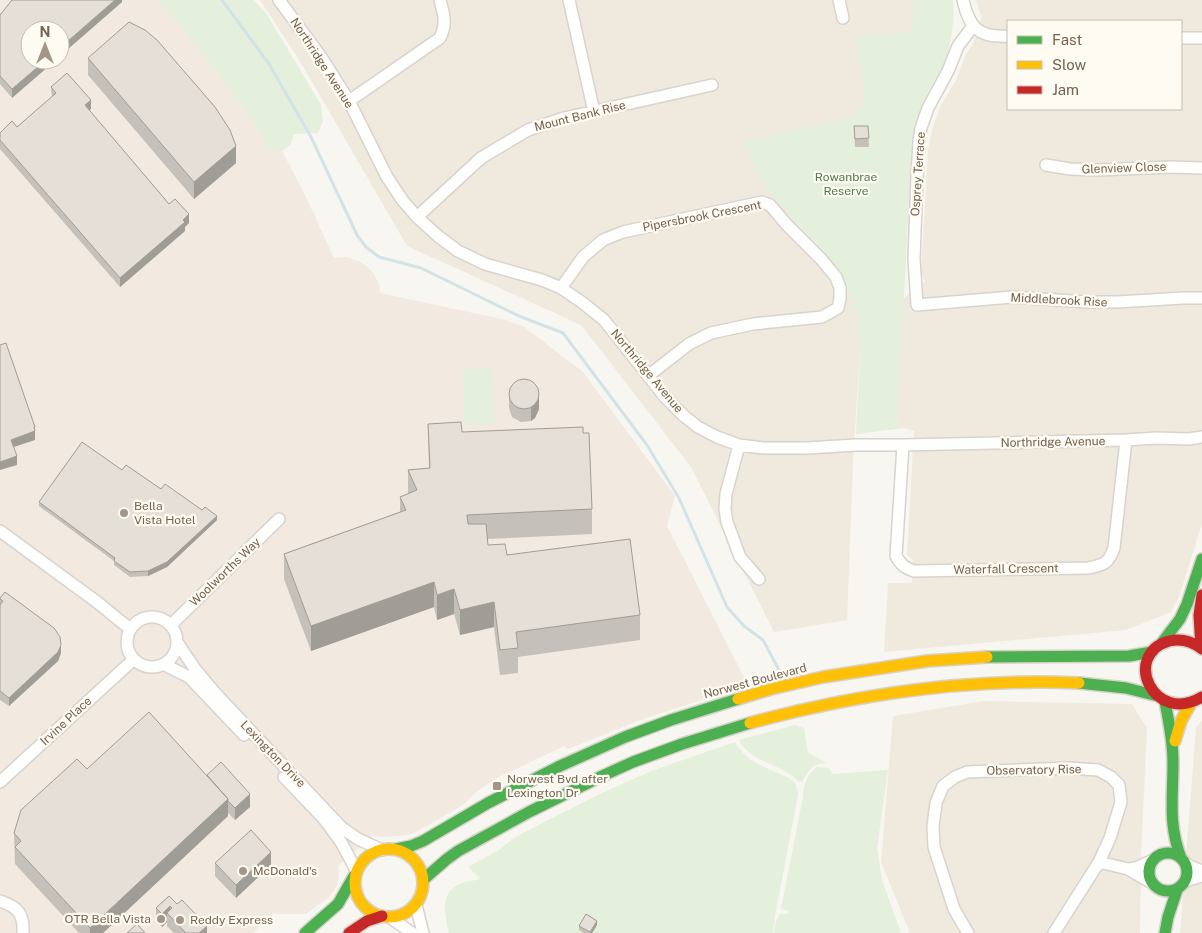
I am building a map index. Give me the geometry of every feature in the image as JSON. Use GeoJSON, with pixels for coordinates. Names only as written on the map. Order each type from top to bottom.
{"type":"FeatureCollection","features":[{"type":"Feature","properties":{"kind":"main road"},"geometry":{"type":"LineString","coordinates":[[1154,695],[1145,677],[1148,658],[1180,619],[1202,559]]}},
{"type":"Feature","properties":{"kind":"main road"},"geometry":{"type":"LineString","coordinates":[[1202,595],[1198,610],[1202,648]]}},
{"type":"Feature","properties":{"kind":"main road","name":"Norwest Boulevard"},"geometry":{"type":"LineString","coordinates":[[396,849],[412,846],[423,841],[488,803],[560,766],[625,737],[680,717],[771,689],[812,679],[927,661],[982,657],[1129,656],[1156,648],[1169,641],[1183,640],[1202,648]]}},
{"type":"Feature","properties":{"kind":"main road"},"geometry":{"type":"LineString","coordinates":[[424,879],[451,855],[532,810],[581,786],[681,744],[785,714],[882,694],[926,688],[1010,682],[1109,685],[1137,689],[1154,695],[1165,702],[1178,704],[1199,698]]}},
{"type":"Feature","properties":{"kind":"main road"},"geometry":{"type":"LineString","coordinates":[[1173,763],[1178,726],[1185,710],[1199,698]]}},
{"type":"Feature","properties":{"kind":"main road"},"geometry":{"type":"LineString","coordinates":[[1165,702],[1172,743],[1171,816],[1176,846],[1188,872],[1165,931]]}},
{"type":"Feature","properties":{"kind":"main road"},"geometry":{"type":"LineString","coordinates":[[1154,859],[1165,839],[1171,816]]}},
{"type":"Feature","properties":{"kind":"main road"},"geometry":{"type":"LineString","coordinates":[[305,933],[338,904],[355,873],[366,858],[382,850],[396,849],[416,860],[424,879],[422,894],[416,904],[400,915],[367,921],[348,933]]}},
{"type":"Feature","properties":{"kind":"main road"},"geometry":{"type":"LineString","coordinates":[[1165,931],[1154,886],[1148,874],[1149,865],[1160,854],[1171,853],[1183,860]]}},
{"type":"Feature","properties":{"kind":"main road"},"geometry":{"type":"LineString","coordinates":[[355,873],[356,895],[362,905],[373,914],[387,917]]}},
{"type":"Feature","properties":{"kind":"main road"},"geometry":{"type":"LineString","coordinates":[[1154,886],[1167,892],[1181,886]]}},
{"type":"Feature","properties":{"kind":"street","name":"Northridge Avenue"},"geometry":{"type":"LineString","coordinates":[[279,0],[321,57],[349,101],[387,177],[403,201],[417,217],[458,251],[485,264],[542,280],[561,288],[583,303],[604,320],[665,397],[698,427],[717,437],[739,445],[764,448],[1156,438],[1189,439],[1202,437]]}},
{"type":"Feature","properties":{"kind":"street"},"geometry":{"type":"LineString","coordinates":[[349,101],[440,38],[445,29],[440,0]]}},
{"type":"Feature","properties":{"kind":"street"},"geometry":{"type":"LineString","coordinates":[[569,0],[594,112]]}},
{"type":"Feature","properties":{"kind":"street"},"geometry":{"type":"LineString","coordinates":[[839,0],[843,18]]}},
{"type":"Feature","properties":{"kind":"street"},"geometry":{"type":"LineString","coordinates":[[963,0],[966,14],[973,26],[979,31],[996,36],[1007,36]]}},
{"type":"Feature","properties":{"kind":"street","name":"Osprey Terrace"},"geometry":{"type":"LineString","coordinates":[[917,305],[914,258],[921,128],[928,108],[948,71],[958,46],[973,26]]}},
{"type":"Feature","properties":{"kind":"street"},"geometry":{"type":"LineString","coordinates":[[1182,38],[1202,38]]}},
{"type":"Feature","properties":{"kind":"street","name":"Mount Bank Rise"},"geometry":{"type":"LineString","coordinates":[[417,217],[481,158],[528,130],[564,118],[712,84]]}},
{"type":"Feature","properties":{"kind":"street","name":"Glenview Close"},"geometry":{"type":"LineString","coordinates":[[1046,165],[1070,170],[1202,168]]}},
{"type":"Feature","properties":{"kind":"street","name":"Pipersbrook Crescent"},"geometry":{"type":"LineString","coordinates":[[561,288],[582,257],[603,240],[623,232],[762,202],[770,205],[787,225],[821,258],[836,278],[840,288],[838,308],[822,318],[754,324],[711,333],[689,344],[648,376]]}},
{"type":"Feature","properties":{"kind":"street","name":"Middlebrook Rise"},"geometry":{"type":"LineString","coordinates":[[917,305],[1012,297],[1088,302],[1202,298]]}},
{"type":"Feature","properties":{"kind":"street","name":"Northridge Avenue"},"geometry":{"type":"LineString","coordinates":[[1189,439],[1202,446]]}},
{"type":"Feature","properties":{"kind":"street","name":"Waterfall Crescent"},"geometry":{"type":"LineString","coordinates":[[903,445],[896,556],[900,564],[907,569],[914,571],[1078,568],[1097,566],[1105,563],[1111,557],[1114,548],[1126,440]]}},
{"type":"Feature","properties":{"kind":"street"},"geometry":{"type":"LineString","coordinates":[[739,445],[726,494],[725,509],[727,522],[740,557],[759,579]]}},
{"type":"Feature","properties":{"kind":"street","name":"Woolworths Way"},"geometry":{"type":"LineString","coordinates":[[171,625],[279,519]]}},
{"type":"Feature","properties":{"kind":"street"},"geometry":{"type":"LineString","coordinates":[[0,531],[97,602],[130,630]]}},
{"type":"Feature","properties":{"kind":"street"},"geometry":{"type":"LineString","coordinates":[[147,617],[160,618],[171,625],[177,635],[178,647],[176,653],[165,665],[155,668],[144,667],[133,660],[127,647],[127,638],[130,630],[136,622],[147,617]]}},
{"type":"Feature","properties":{"kind":"street","name":"Lexington Drive"},"geometry":{"type":"LineString","coordinates":[[177,642],[195,669],[216,694],[342,828],[358,839],[382,850]]}},
{"type":"Feature","properties":{"kind":"street","name":"Irvine Place"},"geometry":{"type":"LineString","coordinates":[[0,782],[133,660]]}},
{"type":"Feature","properties":{"kind":"street","name":"Lexington Drive"},"geometry":{"type":"LineString","coordinates":[[165,665],[189,678],[324,819],[346,850],[355,873]]}},
{"type":"Feature","properties":{"kind":"street","name":"Observatory Rise"},"geometry":{"type":"LineString","coordinates":[[968,933],[954,909],[934,847],[933,826],[936,803],[943,786],[966,772],[1068,768],[1098,770],[1111,777],[1119,786],[1121,802],[1110,838],[1099,862],[1054,933]]}},
{"type":"Feature","properties":{"kind":"street"},"geometry":{"type":"LineString","coordinates":[[1128,869],[1136,868],[1154,859]]}},
{"type":"Feature","properties":{"kind":"street"},"geometry":{"type":"LineString","coordinates":[[1183,860],[1192,867],[1202,871]]}},
{"type":"Feature","properties":{"kind":"street"},"geometry":{"type":"LineString","coordinates":[[1099,862],[1128,869],[1154,886]]}},
{"type":"Feature","properties":{"kind":"street"},"geometry":{"type":"LineString","coordinates":[[1181,886],[1202,876]]}},
{"type":"Feature","properties":{"kind":"street"},"geometry":{"type":"LineString","coordinates":[[0,902],[10,905],[17,910],[22,918],[23,933]]}},
{"type":"Feature","properties":{"kind":"street"},"geometry":{"type":"LineString","coordinates":[[416,904],[423,933]]}},
{"type":"Feature","properties":{"kind":"street"},"geometry":{"type":"LineString","coordinates":[[387,917],[412,933]]}},
{"type":"Feature","properties":{"kind":"shaded area"},"geometry":{"type":"Polygon","coordinates":[[[0,0],[174,0],[282,151],[334,258],[347,257],[367,266],[379,284],[380,293],[501,319],[523,326],[583,372],[675,496],[667,526],[748,685],[640,720],[568,749],[564,746],[495,779],[475,793],[464,804],[409,835],[374,836],[338,866],[337,886],[329,897],[306,914],[273,914],[253,933],[0,933],[0,0]]]}},
{"type":"Feature","properties":{"kind":"shaded area"},"geometry":{"type":"Polygon","coordinates":[[[260,0],[912,0],[914,9],[912,31],[865,87],[865,103],[861,111],[854,117],[743,142],[801,228],[834,262],[849,292],[857,315],[860,349],[853,462],[847,620],[774,632],[691,467],[581,325],[407,246],[301,63],[260,0]]]}},
{"type":"Feature","properties":{"kind":"shaded area"},"geometry":{"type":"Polygon","coordinates":[[[976,0],[1202,0],[1202,524],[1179,597],[1171,612],[1126,630],[884,652],[888,583],[912,583],[913,560],[907,555],[914,431],[904,428],[897,429],[903,299],[925,282],[921,273],[928,150],[932,130],[940,107],[956,80],[966,54],[973,44],[982,16],[976,0]]]}},
{"type":"Feature","properties":{"kind":"shaded area"},"geometry":{"type":"Polygon","coordinates":[[[984,701],[1132,704],[1147,728],[1141,857],[1140,933],[910,933],[881,862],[893,716],[984,701]]]}},
{"type":"Feature","properties":{"kind":"shaded area"},"geometry":{"type":"Polygon","coordinates":[[[1202,721],[1202,933],[1180,933],[1196,727],[1202,721]]]}},
{"type":"Feature","properties":{"kind":"green space"},"geometry":{"type":"Polygon","coordinates":[[[158,0],[253,0],[266,13],[321,105],[323,121],[318,133],[294,134],[290,145],[282,151],[269,150],[255,123],[201,51],[158,0]]]}},
{"type":"Feature","properties":{"kind":"green space","name":"Rowanbrae Reserve"},"geometry":{"type":"Polygon","coordinates":[[[912,0],[953,0],[952,35],[942,68],[920,110],[912,143],[897,429],[856,434],[860,349],[857,315],[849,292],[834,262],[771,193],[743,142],[854,117],[865,102],[866,96],[854,36],[912,31],[914,9],[912,0]]]}},
{"type":"Feature","properties":{"kind":"green space"},"geometry":{"type":"Polygon","coordinates":[[[493,368],[495,424],[465,425],[463,369],[493,368]]]}},
{"type":"Feature","properties":{"kind":"green space"},"geometry":{"type":"Polygon","coordinates":[[[795,725],[804,728],[808,753],[827,763],[814,766],[802,782],[784,770],[751,754],[739,740],[795,725]]]}},
{"type":"Feature","properties":{"kind":"green space"},"geometry":{"type":"Polygon","coordinates":[[[735,742],[739,749],[751,760],[789,778],[795,783],[798,790],[773,933],[449,933],[445,905],[449,892],[460,884],[480,879],[468,867],[499,850],[515,837],[604,792],[654,770],[735,742]]]}},
{"type":"Feature","properties":{"kind":"green space"},"geometry":{"type":"Polygon","coordinates":[[[816,767],[829,768],[833,774],[888,770],[877,848],[882,880],[901,933],[774,933],[776,921],[780,914],[788,914],[789,911],[781,909],[804,788],[808,777],[816,767]]]}},
{"type":"Feature","properties":{"kind":"building"},"geometry":{"type":"Polygon","coordinates":[[[12,0],[115,0],[70,39],[70,20],[20,20],[20,70],[34,70],[12,89],[0,76],[0,15],[12,0]]]}},
{"type":"Feature","properties":{"kind":"building"},"geometry":{"type":"Polygon","coordinates":[[[129,22],[145,30],[157,40],[215,107],[230,130],[236,146],[194,182],[88,58],[129,22]]]}},
{"type":"Feature","properties":{"kind":"building"},"geometry":{"type":"Polygon","coordinates":[[[67,73],[91,100],[85,105],[169,204],[175,199],[189,214],[183,220],[185,222],[120,278],[0,140],[0,133],[12,121],[17,127],[56,93],[51,87],[67,73]]]}},
{"type":"Feature","properties":{"kind":"building"},"geometry":{"type":"Polygon","coordinates":[[[854,126],[868,126],[869,138],[855,139],[854,126]]]}},
{"type":"Feature","properties":{"kind":"building"},"geometry":{"type":"Polygon","coordinates":[[[6,343],[35,431],[11,440],[17,456],[0,462],[0,345],[6,343]]]}},
{"type":"Feature","properties":{"kind":"building"},"geometry":{"type":"Polygon","coordinates":[[[524,379],[530,380],[538,388],[538,400],[530,408],[524,409],[518,408],[510,400],[509,394],[510,388],[518,380],[524,379]]]}},
{"type":"Feature","properties":{"kind":"building"},"geometry":{"type":"Polygon","coordinates":[[[461,422],[462,432],[583,427],[583,433],[589,433],[592,509],[467,515],[468,524],[486,524],[488,545],[505,544],[507,555],[630,539],[640,615],[516,632],[518,648],[500,650],[494,602],[460,610],[454,589],[437,595],[434,582],[311,626],[284,554],[406,510],[400,497],[417,490],[408,470],[430,468],[428,424],[461,422]]]}},
{"type":"Feature","properties":{"kind":"building","name":"Bella Vista Hotel"},"geometry":{"type":"Polygon","coordinates":[[[82,442],[122,470],[126,465],[161,489],[165,484],[202,510],[205,507],[217,516],[167,562],[148,571],[130,572],[114,561],[115,558],[39,502],[82,442]]]}},
{"type":"Feature","properties":{"kind":"building"},"geometry":{"type":"Polygon","coordinates":[[[5,592],[54,628],[60,637],[61,645],[58,652],[9,698],[0,691],[0,605],[3,601],[0,598],[5,592]]]}},
{"type":"Feature","properties":{"kind":"building"},"geometry":{"type":"Polygon","coordinates":[[[149,712],[228,799],[90,928],[15,847],[21,841],[14,833],[21,810],[77,759],[87,769],[149,712]]]}},
{"type":"Feature","properties":{"kind":"building"},"geometry":{"type":"Polygon","coordinates":[[[221,762],[250,794],[235,808],[207,775],[221,762]]]}},
{"type":"Feature","properties":{"kind":"building"},"geometry":{"type":"Polygon","coordinates":[[[251,830],[271,852],[236,885],[215,863],[251,830]]]}},
{"type":"Feature","properties":{"kind":"building"},"geometry":{"type":"Polygon","coordinates":[[[169,896],[177,904],[182,900],[207,926],[199,933],[186,933],[167,913],[172,908],[170,906],[162,914],[156,908],[169,896]]]}},
{"type":"Feature","properties":{"kind":"building"},"geometry":{"type":"Polygon","coordinates":[[[586,914],[597,921],[590,932],[579,926],[586,914]]]}},
{"type":"Feature","properties":{"kind":"building"},"geometry":{"type":"Polygon","coordinates":[[[137,924],[145,933],[127,933],[137,924]]]}},
{"type":"Feature","properties":{"kind":"waterway"},"geometry":{"type":"LineString","coordinates":[[222,0],[269,64],[311,137],[357,235],[366,247],[379,257],[421,268],[519,316],[563,333],[647,445],[679,498],[727,607],[744,626],[763,640],[780,672]]}},
{"type":"Feature","properties":{"kind":"traffic: fast"},"geometry":{"type":"LineString","coordinates":[[1161,644],[1180,619],[1202,559]]}},
{"type":"Feature","properties":{"kind":"traffic: fast"},"geometry":{"type":"LineString","coordinates":[[987,657],[1129,656],[1152,652]]}},
{"type":"Feature","properties":{"kind":"traffic: fast"},"geometry":{"type":"LineString","coordinates":[[1079,683],[1126,688],[1154,695]]}},
{"type":"Feature","properties":{"kind":"traffic: fast"},"geometry":{"type":"LineString","coordinates":[[396,849],[423,841],[488,803],[560,766],[625,737],[738,699]]}},
{"type":"Feature","properties":{"kind":"traffic: fast"},"geometry":{"type":"LineString","coordinates":[[1165,702],[1173,755],[1172,799],[1174,834],[1181,858]]}},
{"type":"Feature","properties":{"kind":"traffic: fast"},"geometry":{"type":"LineString","coordinates":[[424,879],[458,851],[529,812],[600,777],[633,762],[682,744],[750,723]]}},
{"type":"Feature","properties":{"kind":"traffic: fast"},"geometry":{"type":"LineString","coordinates":[[1168,853],[1182,858],[1187,872],[1182,886],[1168,891],[1154,886],[1149,872],[1154,858],[1168,853]]}},
{"type":"Feature","properties":{"kind":"traffic: fast"},"geometry":{"type":"LineString","coordinates":[[305,933],[338,904],[354,876]]}},
{"type":"Feature","properties":{"kind":"traffic: fast"},"geometry":{"type":"LineString","coordinates":[[1165,933],[1177,890]]}},
{"type":"Feature","properties":{"kind":"traffic: slow"},"geometry":{"type":"LineString","coordinates":[[738,699],[823,677],[927,661],[987,657]]}},
{"type":"Feature","properties":{"kind":"traffic: slow"},"geometry":{"type":"LineString","coordinates":[[750,723],[831,704],[913,690],[995,683],[1079,683]]}},
{"type":"Feature","properties":{"kind":"traffic: slow"},"geometry":{"type":"LineString","coordinates":[[1175,741],[1181,721],[1191,703]]}},
{"type":"Feature","properties":{"kind":"traffic: slow"},"geometry":{"type":"LineString","coordinates":[[382,849],[396,849],[408,854],[418,864],[423,876],[423,883],[423,890],[418,902],[408,912],[396,917],[382,917],[370,912],[360,902],[355,890],[355,876],[360,864],[370,854],[382,849]]}},
{"type":"Feature","properties":{"kind":"traffic: jam"},"geometry":{"type":"LineString","coordinates":[[1201,648],[1199,615],[1202,595]]}},
{"type":"Feature","properties":{"kind":"traffic: jam"},"geometry":{"type":"LineString","coordinates":[[1202,649],[1187,641],[1169,641],[1155,649],[1147,660],[1146,673],[1150,685],[1158,696],[1170,702],[1185,703],[1202,697]]}},
{"type":"Feature","properties":{"kind":"traffic: jam"},"geometry":{"type":"LineString","coordinates":[[349,933],[367,921],[382,916]]}},
{"type":"Feature","properties":{"kind":"place","name":"Bella Vista Hotel"},"geometry":{"type":"Point","coordinates":[124,513]}},
{"type":"Feature","properties":{"kind":"place","name":"Norwest Bvd after Lexington Dr"},"geometry":{"type":"Point","coordinates":[497,786]}},
{"type":"Feature","properties":{"kind":"place","name":"McDonald's"},"geometry":{"type":"Point","coordinates":[243,871]}},
{"type":"Feature","properties":{"kind":"place","name":"OTR Bella Vista"},"geometry":{"type":"Point","coordinates":[161,919]}},
{"type":"Feature","properties":{"kind":"place","name":"Reddy Express"},"geometry":{"type":"Point","coordinates":[180,920]}}]}
